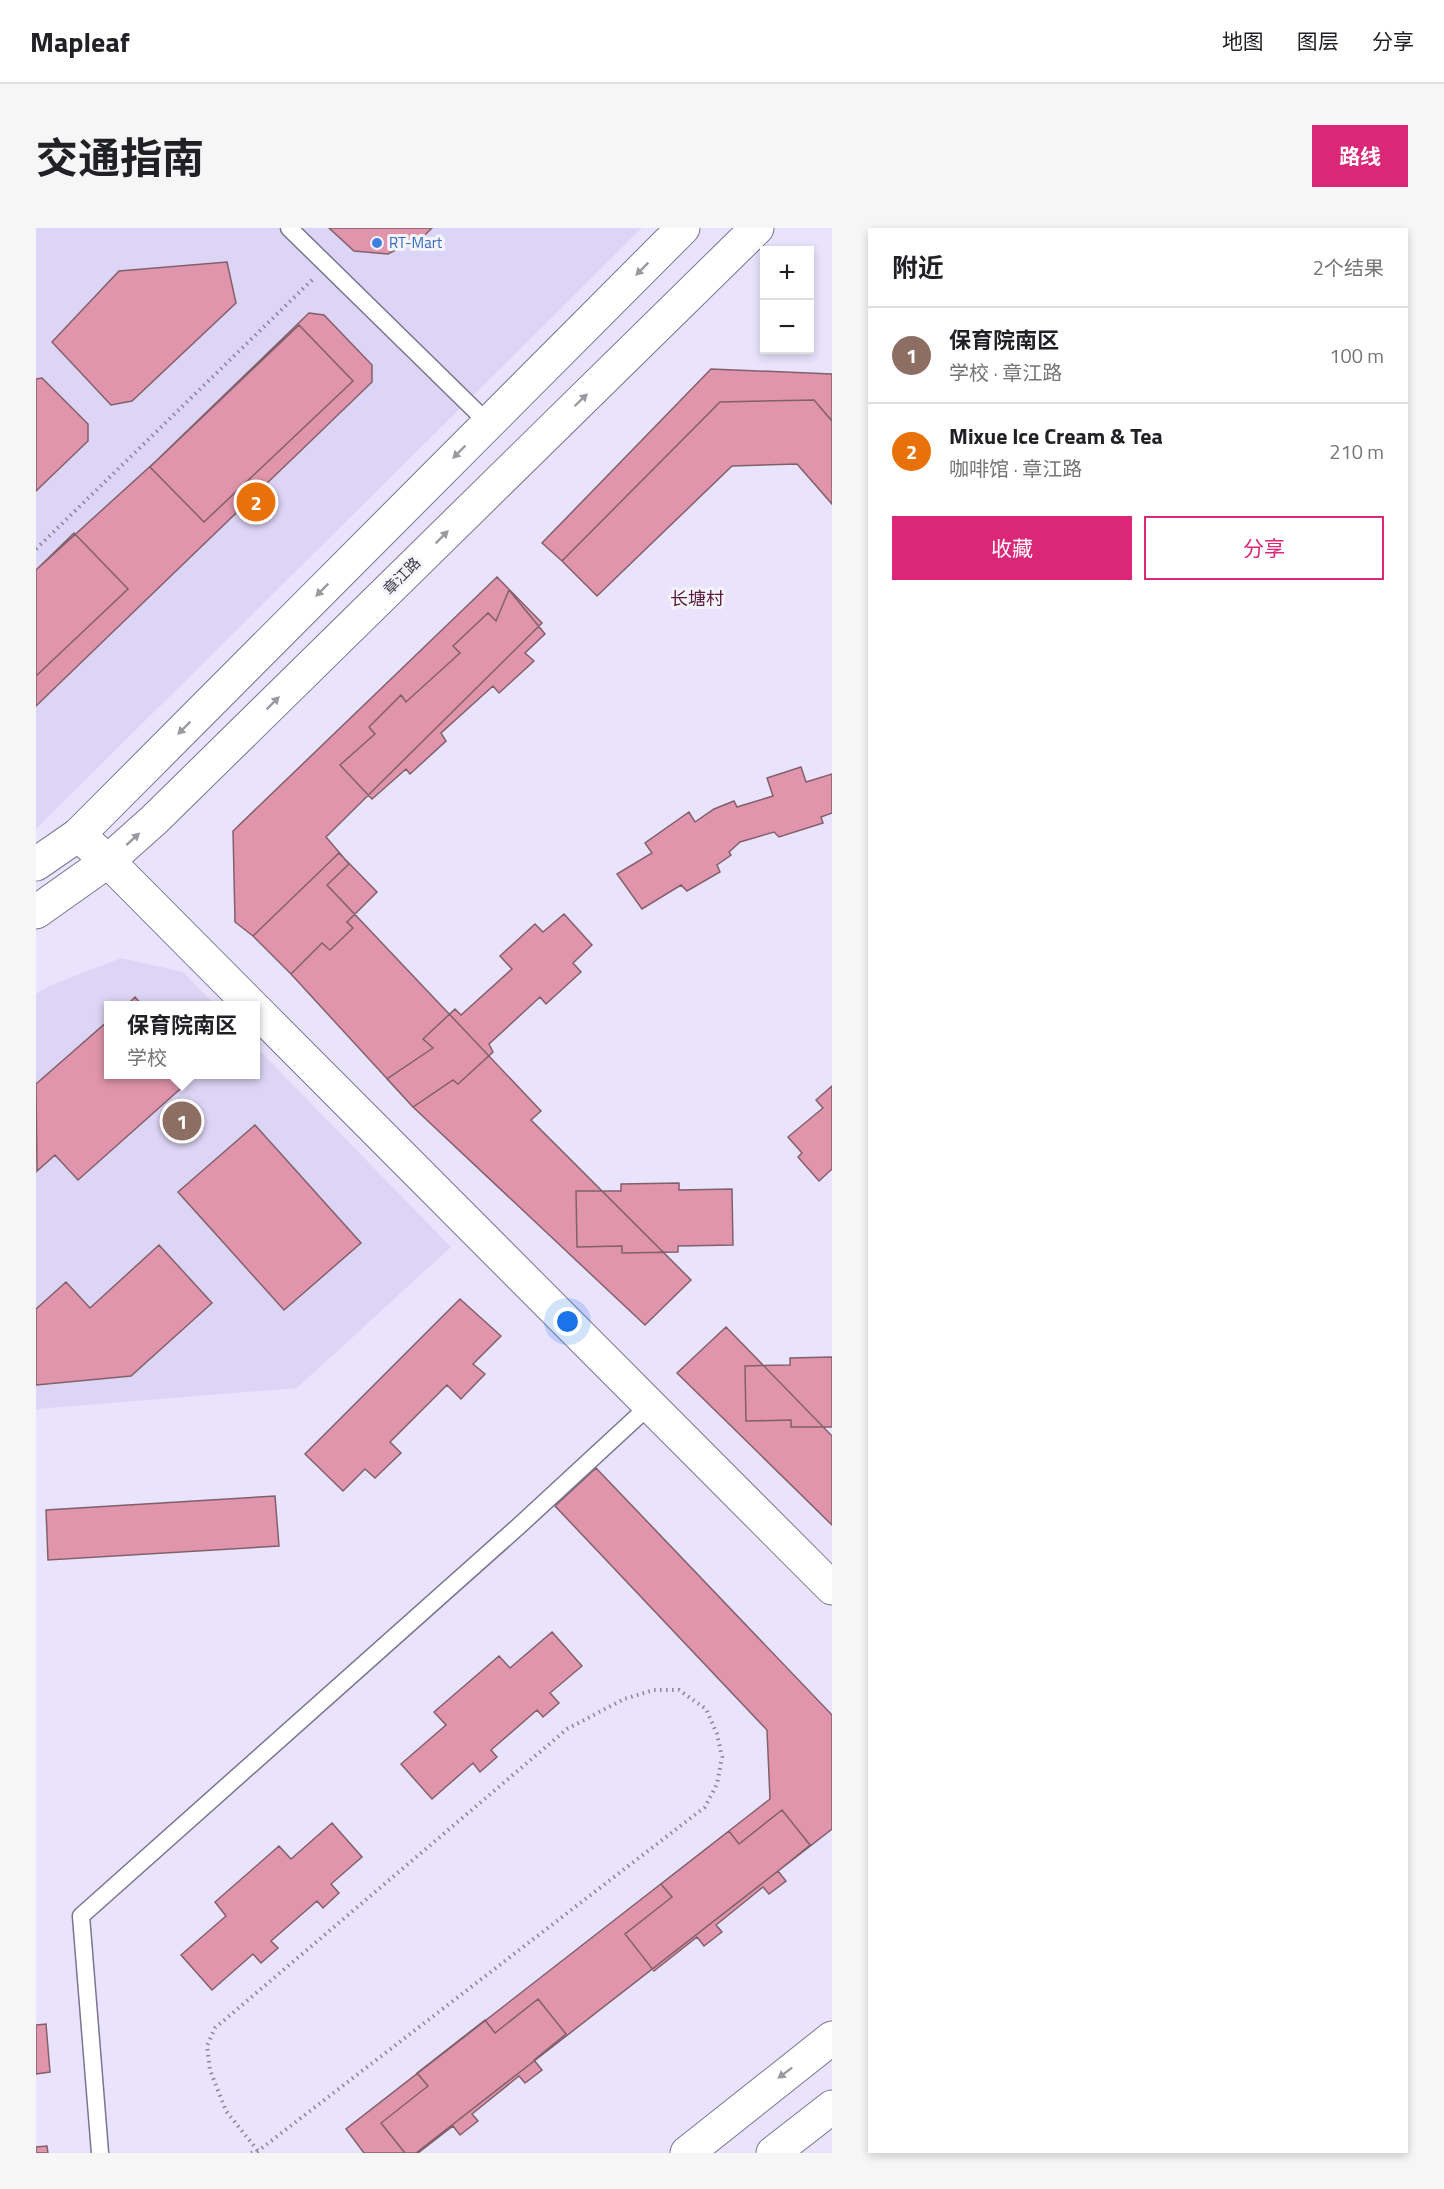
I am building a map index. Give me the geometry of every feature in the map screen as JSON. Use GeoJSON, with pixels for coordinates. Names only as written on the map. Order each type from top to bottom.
{"type":"FeatureCollection","features":[{"type":"Feature","properties":{"kind":"main road","name":"章江路"},"geometry":{"type":"LineString","coordinates":[[36,912],[108,861],[154,820],[757,228]]}},
{"type":"Feature","properties":{"kind":"main road"},"geometry":{"type":"LineString","coordinates":[[36,864],[78,835],[488,423],[672,232]]}},
{"type":"Feature","properties":{"kind":"main road"},"geometry":{"type":"LineString","coordinates":[[78,835],[108,861],[248,1001]]}},
{"type":"Feature","properties":{"kind":"main road"},"geometry":{"type":"LineString","coordinates":[[260,1014],[832,1588]]}},
{"type":"Feature","properties":{"kind":"main road"},"geometry":{"type":"LineString","coordinates":[[687,2153],[772,2083],[832,2038]]}},
{"type":"Feature","properties":{"kind":"main road"},"geometry":{"type":"LineString","coordinates":[[773,2153],[832,2107]]}},
{"type":"Feature","properties":{"kind":"lane"},"geometry":{"type":"LineString","coordinates":[[289,228],[488,423]]}},
{"type":"Feature","properties":{"kind":"lane"},"geometry":{"type":"LineString","coordinates":[[100,2153],[81,1916],[520,1525],[650,1405]]}},
{"type":"Feature","properties":{"kind":"path"},"geometry":{"type":"LineString","coordinates":[[36,549],[326,266]]}},
{"type":"Feature","properties":{"kind":"path"},"geometry":{"type":"LineString","coordinates":[[251,2153],[258,2151],[705,1807],[717,1784],[722,1757],[717,1734],[706,1709],[679,1690],[654,1690],[624,1699],[567,1729],[215,2028],[207,2046],[210,2070],[226,2112],[258,2151]]}},
{"type":"Feature","properties":{"kind":"shaded area"},"geometry":{"type":"Polygon","coordinates":[[[36,228],[642,228],[36,829],[36,228]]]}},
{"type":"Feature","properties":{"kind":"shaded area"},"geometry":{"type":"Polygon","coordinates":[[[121,958],[183,972],[211,1001],[104,1001],[104,1079],[260,1079],[260,1051],[451,1247],[297,1388],[36,1409],[36,994],[49,986],[121,958]]]}},
{"type":"Feature","properties":{"kind":"building","name":"RT-Mart"},"geometry":{"type":"Polygon","coordinates":[[[329,228],[432,228],[425,235],[388,254],[354,251],[329,228]]]}},
{"type":"Feature","properties":{"kind":"building"},"geometry":{"type":"Polygon","coordinates":[[[227,262],[236,303],[132,401],[111,405],[52,342],[119,271],[227,262]]]}},
{"type":"Feature","properties":{"kind":"building"},"geometry":{"type":"Polygon","coordinates":[[[309,313],[324,315],[372,365],[372,382],[36,706],[36,570],[156,461],[309,313]]]}},
{"type":"Feature","properties":{"kind":"building"},"geometry":{"type":"Polygon","coordinates":[[[299,325],[353,381],[204,522],[150,467],[299,325]]]}},
{"type":"Feature","properties":{"kind":"building"},"geometry":{"type":"Polygon","coordinates":[[[711,369],[832,374],[832,421],[814,400],[720,402],[562,561],[542,543],[711,369]]]}},
{"type":"Feature","properties":{"kind":"building"},"geometry":{"type":"Polygon","coordinates":[[[42,378],[88,424],[88,441],[36,491],[36,379],[42,378]]]}},
{"type":"Feature","properties":{"kind":"building"},"geometry":{"type":"Polygon","coordinates":[[[814,400],[832,421],[832,504],[797,464],[732,466],[597,596],[562,561],[720,402],[814,400]]]}},
{"type":"Feature","properties":{"kind":"building"},"geometry":{"type":"Polygon","coordinates":[[[74,533],[128,589],[36,676],[36,570],[74,533]]]}},
{"type":"Feature","properties":{"kind":"building"},"geometry":{"type":"Polygon","coordinates":[[[497,577],[542,623],[326,837],[349,864],[327,885],[541,1111],[531,1120],[691,1280],[645,1325],[413,1107],[291,974],[253,936],[235,922],[233,831],[497,577]]]}},
{"type":"Feature","properties":{"kind":"building"},"geometry":{"type":"Polygon","coordinates":[[[509,590],[545,634],[525,653],[534,661],[499,693],[493,686],[441,733],[446,741],[410,774],[406,769],[372,799],[340,765],[375,734],[369,727],[401,695],[406,702],[460,653],[453,646],[488,613],[496,621],[509,590]]]}},
{"type":"Feature","properties":{"kind":"building"},"geometry":{"type":"Polygon","coordinates":[[[801,767],[806,782],[832,774],[832,813],[821,817],[823,823],[779,837],[774,832],[740,842],[729,852],[731,855],[717,865],[720,872],[687,891],[681,885],[642,909],[617,874],[652,853],[645,843],[689,812],[695,822],[714,809],[734,801],[737,807],[773,796],[767,778],[801,767]]]}},
{"type":"Feature","properties":{"kind":"building"},"geometry":{"type":"Polygon","coordinates":[[[339,853],[377,892],[347,922],[353,928],[330,950],[322,943],[291,974],[253,936],[339,853]]]}},
{"type":"Feature","properties":{"kind":"building"},"geometry":{"type":"Polygon","coordinates":[[[564,914],[592,945],[573,963],[581,972],[546,1004],[540,997],[489,1044],[493,1052],[458,1084],[453,1080],[413,1107],[387,1079],[433,1048],[423,1039],[455,1009],[461,1015],[512,969],[500,956],[535,924],[543,932],[564,914]]]}},
{"type":"Feature","properties":{"kind":"building"},"geometry":{"type":"Polygon","coordinates":[[[104,1024],[104,1079],[191,1079],[78,1180],[55,1155],[37,1171],[36,1084],[104,1024]]]}},
{"type":"Feature","properties":{"kind":"building"},"geometry":{"type":"Polygon","coordinates":[[[832,1086],[832,1169],[819,1181],[798,1157],[802,1153],[788,1137],[823,1108],[816,1100],[832,1086]]]}},
{"type":"Feature","properties":{"kind":"building"},"geometry":{"type":"Polygon","coordinates":[[[255,1125],[361,1243],[284,1310],[178,1192],[255,1125]]]}},
{"type":"Feature","properties":{"kind":"building"},"geometry":{"type":"Polygon","coordinates":[[[679,1183],[679,1190],[732,1189],[733,1245],[678,1246],[678,1252],[622,1253],[622,1246],[577,1247],[576,1191],[621,1191],[621,1184],[679,1183]]]}},
{"type":"Feature","properties":{"kind":"building"},"geometry":{"type":"Polygon","coordinates":[[[159,1245],[212,1303],[131,1376],[36,1385],[36,1309],[66,1282],[90,1308],[159,1245]]]}},
{"type":"Feature","properties":{"kind":"building"},"geometry":{"type":"Polygon","coordinates":[[[460,1299],[501,1336],[473,1364],[485,1374],[461,1399],[447,1385],[390,1442],[401,1453],[375,1478],[365,1469],[343,1491],[305,1454],[460,1299]]]}},
{"type":"Feature","properties":{"kind":"building"},"geometry":{"type":"Polygon","coordinates":[[[726,1327],[832,1436],[832,1525],[677,1373],[726,1327]]]}},
{"type":"Feature","properties":{"kind":"building"},"geometry":{"type":"Polygon","coordinates":[[[832,1357],[832,1427],[791,1427],[791,1420],[746,1421],[745,1366],[790,1365],[790,1358],[832,1357]]]}},
{"type":"Feature","properties":{"kind":"building"},"geometry":{"type":"Polygon","coordinates":[[[596,1468],[832,1715],[832,1829],[416,2153],[364,2153],[346,2129],[770,1799],[767,1730],[555,1506],[596,1468]]]}},
{"type":"Feature","properties":{"kind":"building"},"geometry":{"type":"Polygon","coordinates":[[[275,1496],[279,1546],[48,1560],[46,1510],[275,1496]]]}},
{"type":"Feature","properties":{"kind":"building"},"geometry":{"type":"Polygon","coordinates":[[[552,1632],[582,1666],[550,1693],[559,1703],[543,1717],[537,1710],[491,1750],[497,1757],[480,1772],[473,1763],[432,1799],[401,1764],[446,1725],[434,1712],[499,1656],[510,1668],[552,1632]]]}},
{"type":"Feature","properties":{"kind":"building"},"geometry":{"type":"Polygon","coordinates":[[[782,1810],[810,1845],[778,1871],[786,1881],[769,1894],[763,1887],[716,1925],[722,1932],[704,1946],[697,1937],[654,1971],[625,1934],[672,1897],[661,1884],[729,1831],[739,1844],[782,1810]]]}},
{"type":"Feature","properties":{"kind":"building"},"geometry":{"type":"Polygon","coordinates":[[[332,1823],[362,1857],[331,1884],[339,1893],[323,1908],[317,1901],[271,1941],[278,1948],[261,1963],[253,1954],[212,1990],[181,1955],[226,1916],[215,1902],[279,1846],[291,1859],[332,1823]]]}},
{"type":"Feature","properties":{"kind":"building"},"geometry":{"type":"Polygon","coordinates":[[[538,1999],[566,2034],[534,2060],[542,2070],[525,2083],[519,2076],[472,2114],[478,2121],[460,2135],[453,2126],[418,2153],[405,2153],[381,2123],[428,2086],[417,2073],[485,2020],[495,2033],[538,1999]]]}},
{"type":"Feature","properties":{"kind":"building"},"geometry":{"type":"Polygon","coordinates":[[[46,2024],[50,2072],[36,2074],[36,2025],[46,2024]]]}},
{"type":"Feature","properties":{"kind":"building"},"geometry":{"type":"Polygon","coordinates":[[[47,2146],[48,2153],[36,2153],[36,2147],[47,2146]]]}},
{"type":"Feature","properties":{"kind":"place","name":"RT-Mart"},"geometry":{"type":"Point","coordinates":[377,243]}},
{"type":"Feature","properties":{"kind":"place","name":"Mixue Ice Cream & Tea"},"geometry":{"type":"Point","coordinates":[256,502]}},
{"type":"Feature","properties":{"kind":"place","name":"保育院南区"},"geometry":{"type":"Point","coordinates":[182,1121]}},
{"type":"Feature","properties":{"kind":"district","name":"长塘村"},"geometry":{"type":"Point","coordinates":[697,599]}}]}
